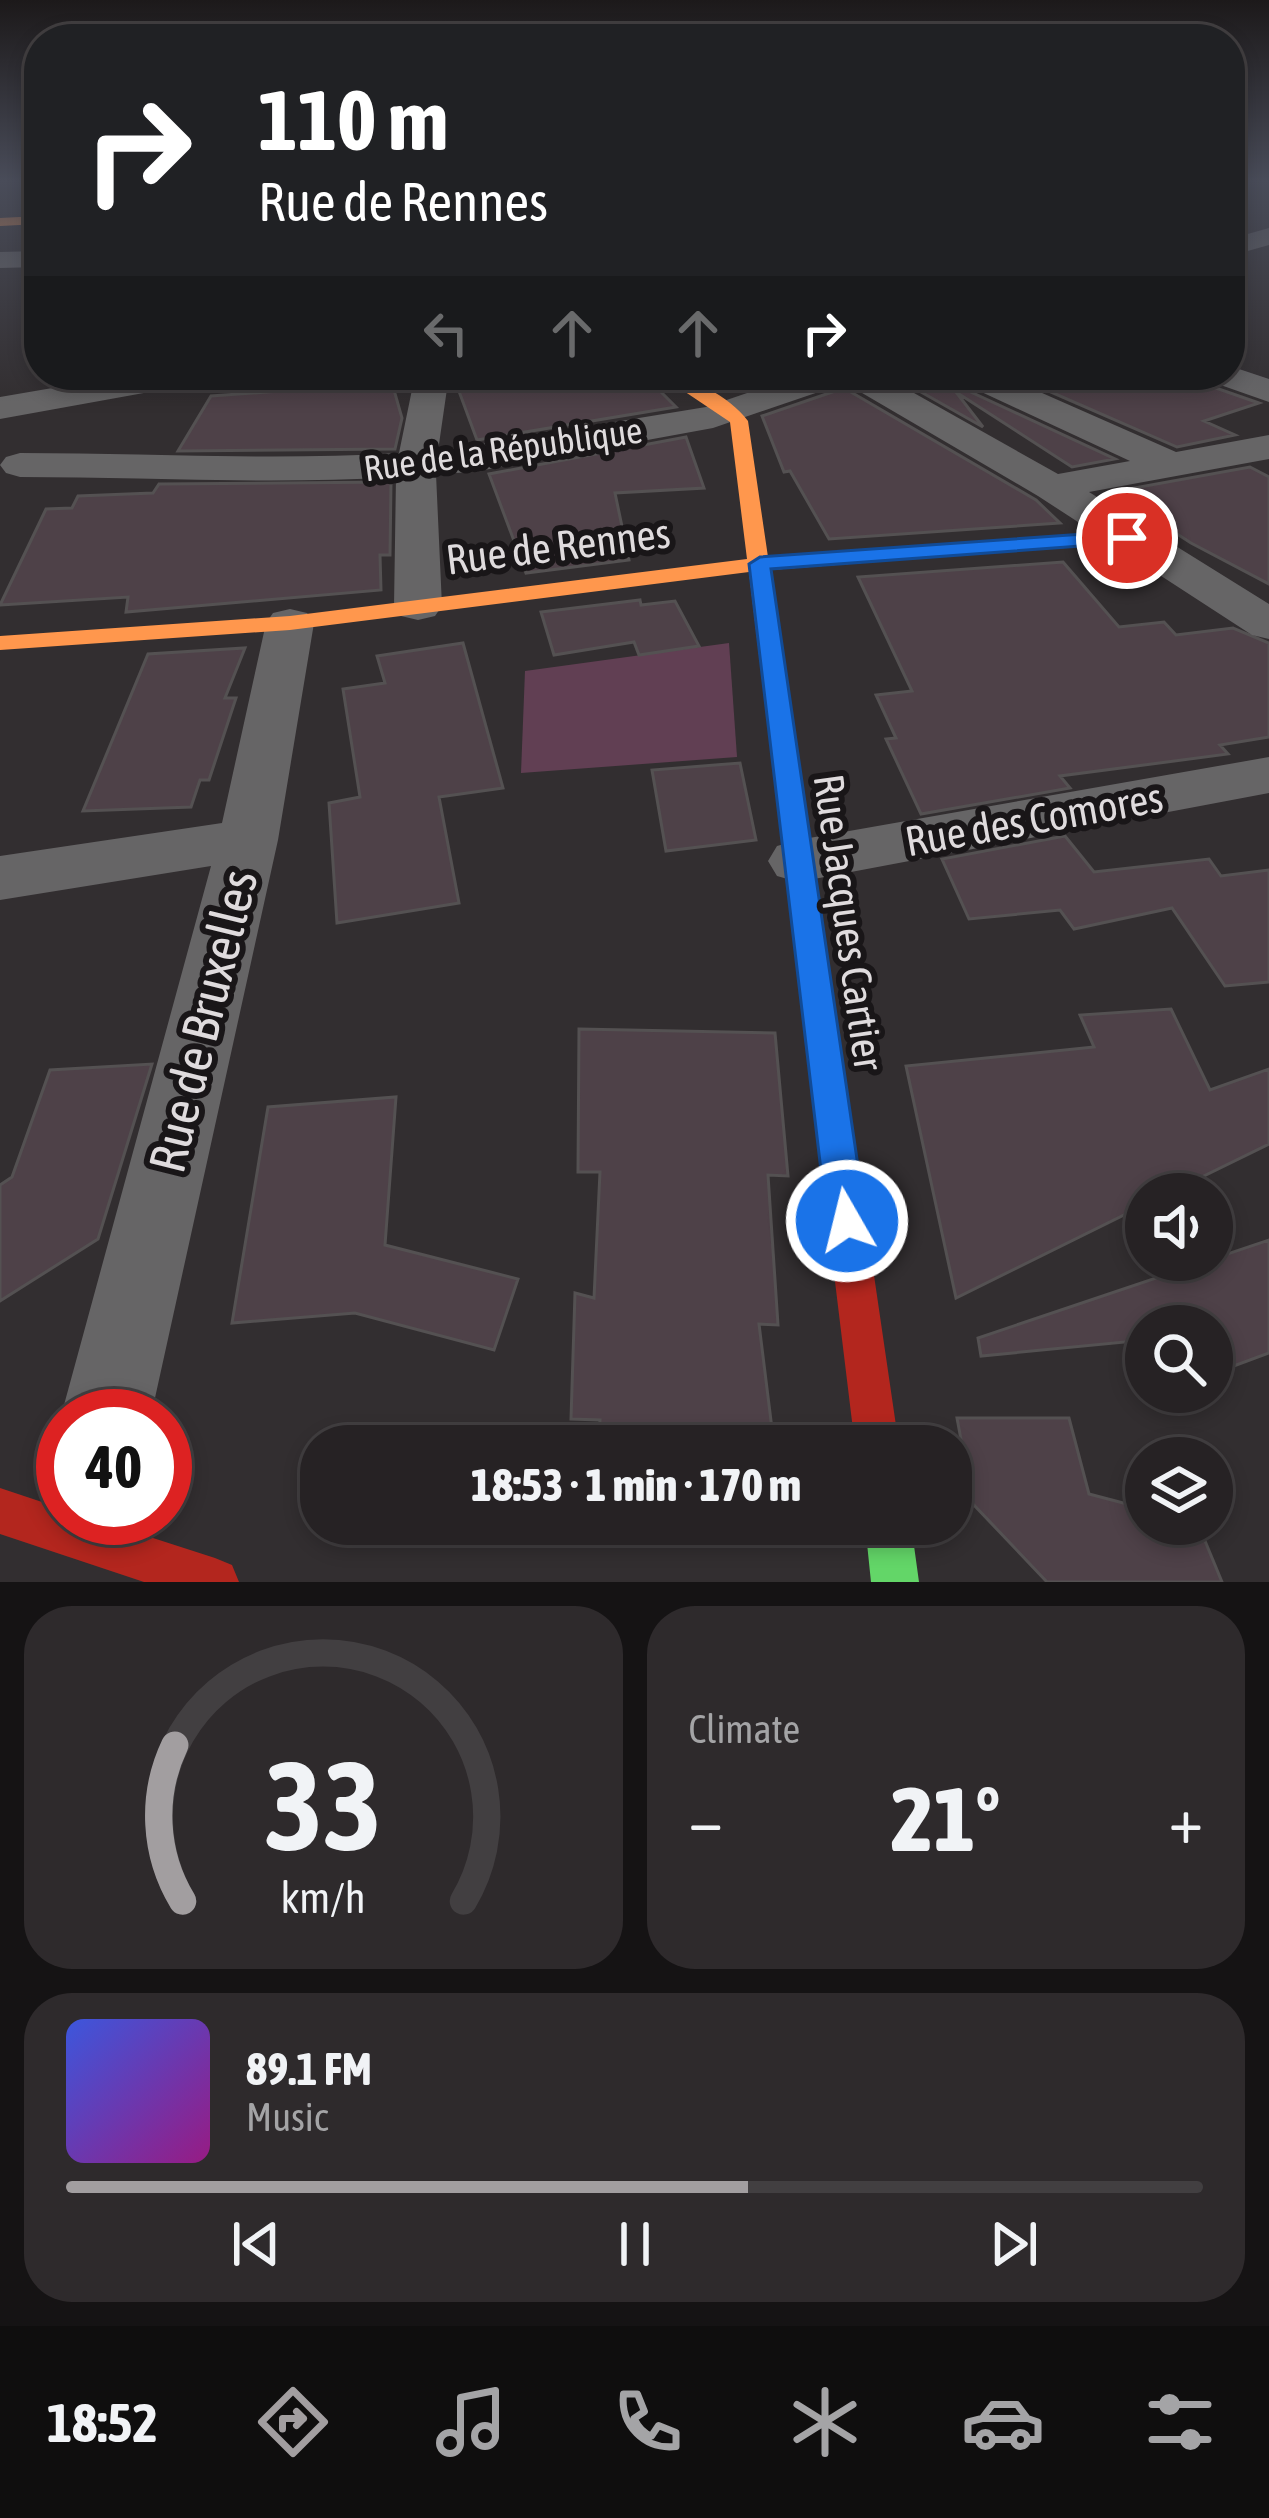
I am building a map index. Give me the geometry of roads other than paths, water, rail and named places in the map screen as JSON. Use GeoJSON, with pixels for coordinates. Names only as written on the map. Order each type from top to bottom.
{"type":"FeatureCollection","features":[{"type":"Feature","properties":{"kind":"street"},"geometry":{"type":"LineString","coordinates":[[0,407],[64,390]]}},
{"type":"Feature","properties":{"kind":"street"},"geometry":{"type":"LineString","coordinates":[[10,476],[79,390]]}},
{"type":"Feature","properties":{"kind":"street"},"geometry":{"type":"LineString","coordinates":[[418,606],[416,465],[429,390]]}},
{"type":"Feature","properties":{"kind":"street"},"geometry":{"type":"LineString","coordinates":[[694,390],[731,411]]}},
{"type":"Feature","properties":{"kind":"street","name":"Rue de la République"},"geometry":{"type":"LineString","coordinates":[[10,476],[183,465],[288,472],[472,460],[731,411],[791,390]]}},
{"type":"Feature","properties":{"kind":"street"},"geometry":{"type":"LineString","coordinates":[[883,390],[1052,487],[1269,625]]}},
{"type":"Feature","properties":{"kind":"street"},"geometry":{"type":"LineString","coordinates":[[1005,390],[1170,464]]}},
{"type":"Feature","properties":{"kind":"street","name":"Rue Jacques Cartier"},"geometry":{"type":"LineString","coordinates":[[731,411],[739,421],[760,564],[874,1425]]}},
{"type":"Feature","properties":{"kind":"street"},"geometry":{"type":"LineString","coordinates":[[1052,487],[1269,447]]}},
{"type":"Feature","properties":{"kind":"street","name":"Rue de Rennes"},"geometry":{"type":"LineString","coordinates":[[0,643],[290,623],[760,564],[1127,538]]}},
{"type":"Feature","properties":{"kind":"street","name":"Rue de Bruxelles"},"geometry":{"type":"LineString","coordinates":[[113,1389],[248,840],[290,623]]}},
{"type":"Feature","properties":{"kind":"street","name":"Rue des Comores"},"geometry":{"type":"LineString","coordinates":[[798,861],[1269,775]]}},
{"type":"Feature","properties":{"kind":"street"},"geometry":{"type":"LineString","coordinates":[[0,878],[248,840]]}},
{"type":"Feature","properties":{"kind":"street"},"geometry":{"type":"LineString","coordinates":[[86,1545],[215,1582]]}},
{"type":"Feature","properties":{"kind":"street"},"geometry":{"type":"LineString","coordinates":[[891,1545],[896,1582]]}}]}
